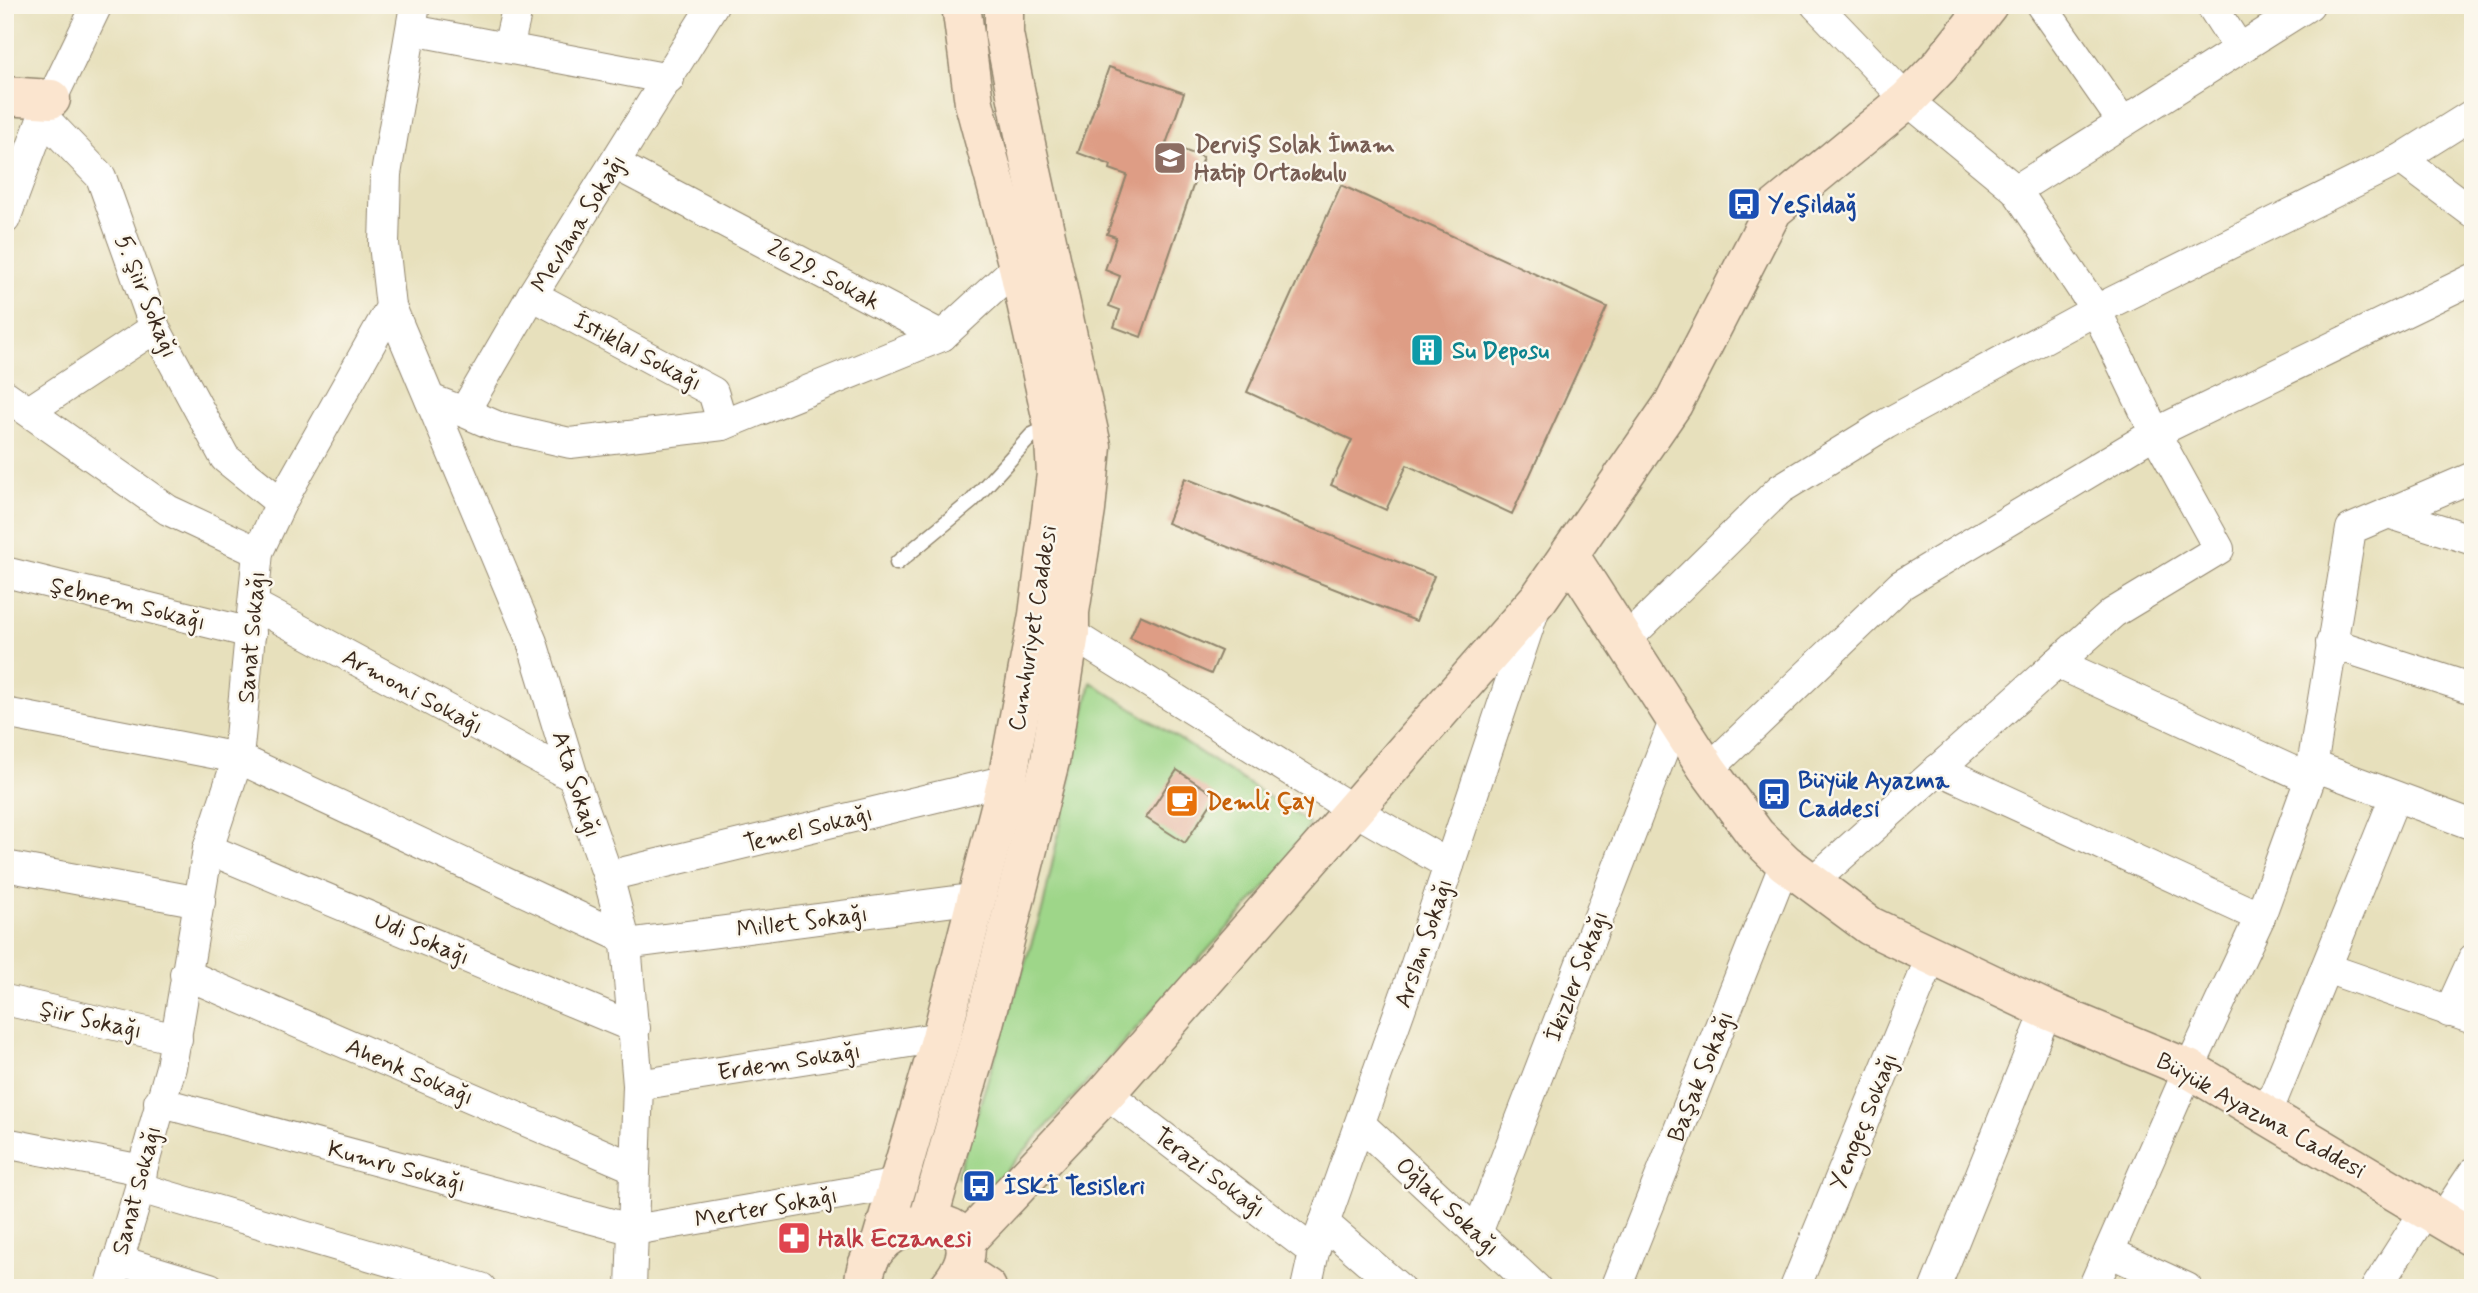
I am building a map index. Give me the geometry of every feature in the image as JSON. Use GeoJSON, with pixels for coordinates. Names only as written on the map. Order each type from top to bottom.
{"type":"FeatureCollection","features":[{"type":"Feature","properties":{"kind":"main road","name":"Cumhuriyet Caddesi"},"geometry":{"type":"LineString","coordinates":[[863,1288],[870,1261],[880,1245],[941,1037],[1007,780],[1040,603],[1056,474],[1053,425],[1018,266],[974,103],[961,5]]}},
{"type":"Feature","properties":{"kind":"main road","name":"Cumhuriyet Caddesi"},"geometry":{"type":"LineString","coordinates":[[928,1222],[984,1024],[1050,761],[1070,633],[1070,612],[1086,510],[1092,446],[1004,34],[1004,5]]}},
{"type":"Feature","properties":{"kind":"main road"},"geometry":{"type":"LineString","coordinates":[[965,1272],[1106,1093],[1539,598],[1673,404],[1773,211],[1907,100],[1941,66],[1988,5]]}},
{"type":"Feature","properties":{"kind":"main road"},"geometry":{"type":"LineString","coordinates":[[5,96],[47,108]]}},
{"type":"Feature","properties":{"kind":"main road","name":"Büyük Ayazma Caddesi"},"geometry":{"type":"LineString","coordinates":[[1570,556],[1708,770],[1756,835],[1798,873],[1870,926],[2047,1010],[2189,1069],[2448,1221]]}},
{"type":"Feature","properties":{"kind":"main road"},"geometry":{"type":"LineString","coordinates":[[880,1245],[908,1226],[928,1222],[954,1229],[965,1272]]}},
{"type":"Feature","properties":{"kind":"street"},"geometry":{"type":"LineString","coordinates":[[5,219],[47,108],[97,5]]}},
{"type":"Feature","properties":{"kind":"street"},"geometry":{"type":"LineString","coordinates":[[508,48],[518,5]]}},
{"type":"Feature","properties":{"kind":"street","name":"Mevlana Sokağı"},"geometry":{"type":"LineString","coordinates":[[464,412],[533,295],[713,5]]}},
{"type":"Feature","properties":{"kind":"street"},"geometry":{"type":"LineString","coordinates":[[1798,873],[1938,769],[2113,613],[2219,549],[2155,433],[2096,310],[2016,190],[1907,100],[1816,5]]}},
{"type":"Feature","properties":{"kind":"street"},"geometry":{"type":"LineString","coordinates":[[2041,5],[2122,121]]}},
{"type":"Feature","properties":{"kind":"street"},"geometry":{"type":"LineString","coordinates":[[2211,5],[2239,48]]}},
{"type":"Feature","properties":{"kind":"street"},"geometry":{"type":"LineString","coordinates":[[2016,190],[2309,5]]}},
{"type":"Feature","properties":{"kind":"street"},"geometry":{"type":"LineString","coordinates":[[391,307],[384,244],[386,174],[409,13],[508,48],[669,79]]}},
{"type":"Feature","properties":{"kind":"street","name":"5. Şiir Sokağı"},"geometry":{"type":"LineString","coordinates":[[47,108],[102,177],[155,328],[225,458],[281,503]]}},
{"type":"Feature","properties":{"kind":"street"},"geometry":{"type":"LineString","coordinates":[[1626,640],[1780,489],[1886,424],[2096,310],[2401,159],[2473,114]]}},
{"type":"Feature","properties":{"kind":"street"},"geometry":{"type":"LineString","coordinates":[[2401,159],[2473,213]]}},
{"type":"Feature","properties":{"kind":"street","name":"2629. Sokak"},"geometry":{"type":"LineString","coordinates":[[615,164],[942,336]]}},
{"type":"Feature","properties":{"kind":"street"},"geometry":{"type":"LineString","coordinates":[[430,399],[496,426],[570,443],[723,425],[942,336],[1018,266]]}},
{"type":"Feature","properties":{"kind":"street"},"geometry":{"type":"LineString","coordinates":[[1708,770],[1901,585],[2155,433],[2473,279]]}},
{"type":"Feature","properties":{"kind":"street","name":"İstiklal Sokağı"},"geometry":{"type":"LineString","coordinates":[[533,295],[713,391],[723,425]]}},
{"type":"Feature","properties":{"kind":"street","name":"Ata Sokağı"},"geometry":{"type":"LineString","coordinates":[[391,307],[532,642],[573,777],[608,876],[625,941],[635,1027],[638,1085],[631,1288]]}},
{"type":"Feature","properties":{"kind":"street","name":"Sanat Sokağı"},"geometry":{"type":"LineString","coordinates":[[113,1274],[177,1039],[185,974],[208,849],[239,758],[258,552],[281,503],[391,307]]}},
{"type":"Feature","properties":{"kind":"street"},"geometry":{"type":"LineString","coordinates":[[155,328],[17,403],[168,510],[258,552]]}},
{"type":"Feature","properties":{"kind":"street"},"geometry":{"type":"LineString","coordinates":[[2093,1288],[2189,1069],[2260,917],[2312,773],[2351,529],[2473,477]]}},
{"type":"Feature","properties":{"kind":"street"},"geometry":{"type":"LineString","coordinates":[[2388,513],[2473,540]]}},
{"type":"Feature","properties":{"kind":"street","name":"Şebnem Sokağı"},"geometry":{"type":"LineString","coordinates":[[5,572],[253,619]]}},
{"type":"Feature","properties":{"kind":"street","name":"Arslan Sokağı"},"geometry":{"type":"LineString","coordinates":[[1306,1288],[1314,1252],[1539,598]]}},
{"type":"Feature","properties":{"kind":"street","name":"Armoni Sokağı"},"geometry":{"type":"LineString","coordinates":[[253,619],[573,777]]}},
{"type":"Feature","properties":{"kind":"street"},"geometry":{"type":"LineString","coordinates":[[1070,633],[1352,809],[1449,865]]}},
{"type":"Feature","properties":{"kind":"street"},"geometry":{"type":"LineString","coordinates":[[2331,643],[2473,689]]}},
{"type":"Feature","properties":{"kind":"street"},"geometry":{"type":"LineString","coordinates":[[2057,663],[2312,773],[2471,816]]}},
{"type":"Feature","properties":{"kind":"street"},"geometry":{"type":"LineString","coordinates":[[5,713],[239,758],[625,941]]}},
{"type":"Feature","properties":{"kind":"street","name":"İkizler Sokağı"},"geometry":{"type":"LineString","coordinates":[[1477,1233],[1675,719]]}},
{"type":"Feature","properties":{"kind":"street"},"geometry":{"type":"LineString","coordinates":[[1938,769],[2260,917]]}},
{"type":"Feature","properties":{"kind":"street","name":"Temel Sokağı"},"geometry":{"type":"LineString","coordinates":[[608,876],[1007,780]]}},
{"type":"Feature","properties":{"kind":"street"},"geometry":{"type":"LineString","coordinates":[[2267,1113],[2395,797]]}},
{"type":"Feature","properties":{"kind":"street","name":"Udi Sokağı"},"geometry":{"type":"LineString","coordinates":[[208,849],[635,1027]]}},
{"type":"Feature","properties":{"kind":"street"},"geometry":{"type":"LineString","coordinates":[[5,866],[200,902]]}},
{"type":"Feature","properties":{"kind":"street","name":"Başak Sokağı"},"geometry":{"type":"LineString","coordinates":[[1616,1288],[1798,873]]}},
{"type":"Feature","properties":{"kind":"street","name":"Millet Sokağı"},"geometry":{"type":"LineString","coordinates":[[625,941],[978,898]]}},
{"type":"Feature","properties":{"kind":"street","name":"Yengeç Sokağı"},"geometry":{"type":"LineString","coordinates":[[1797,1287],[1932,955]]}},
{"type":"Feature","properties":{"kind":"street"},"geometry":{"type":"LineString","coordinates":[[2326,968],[2461,1016],[2473,959]]}},
{"type":"Feature","properties":{"kind":"street","name":"Ahenk Sokağı"},"geometry":{"type":"LineString","coordinates":[[185,974],[635,1168]]}},
{"type":"Feature","properties":{"kind":"street","name":"Şiir Sokağı"},"geometry":{"type":"LineString","coordinates":[[5,1000],[177,1039]]}},
{"type":"Feature","properties":{"kind":"street"},"geometry":{"type":"LineString","coordinates":[[1935,1288],[2047,1010]]}},
{"type":"Feature","properties":{"kind":"street","name":"Erdem Sokağı"},"geometry":{"type":"LineString","coordinates":[[638,1085],[941,1037]]}},
{"type":"Feature","properties":{"kind":"street","name":"Terazi Sokağı"},"geometry":{"type":"LineString","coordinates":[[1106,1093],[1314,1252]]}},
{"type":"Feature","properties":{"kind":"street","name":"Kumru Sokağı"},"geometry":{"type":"LineString","coordinates":[[159,1102],[634,1230]]}},
{"type":"Feature","properties":{"kind":"street","name":"Oğlak Sokağı"},"geometry":{"type":"LineString","coordinates":[[1360,1124],[1536,1288]]}},
{"type":"Feature","properties":{"kind":"street"},"geometry":{"type":"LineString","coordinates":[[5,1143],[141,1179],[437,1282],[481,1288]]}},
{"type":"Feature","properties":{"kind":"street"},"geometry":{"type":"LineString","coordinates":[[2376,1288],[2448,1221],[2473,1173]]}},
{"type":"Feature","properties":{"kind":"street","name":"Merter Sokağı"},"geometry":{"type":"LineString","coordinates":[[634,1230],[898,1184]]}},
{"type":"Feature","properties":{"kind":"street"},"geometry":{"type":"LineString","coordinates":[[1324,1223],[1399,1288]]}},
{"type":"Feature","properties":{"kind":"street"},"geometry":{"type":"LineString","coordinates":[[2109,1252],[2187,1288]]}},
{"type":"Feature","properties":{"kind":"street"},"geometry":{"type":"LineString","coordinates":[[113,1274],[210,1288]]}},
{"type":"Feature","properties":{"kind":"lane"},"geometry":{"type":"LineString","coordinates":[[897,564],[972,501],[1032,435],[1053,425]]}},
{"type":"Feature","properties":{"kind":"green space"},"geometry":{"type":"Polygon","coordinates":[[[1091,682],[1309,823],[1299,850],[984,1195],[957,1176],[1043,907],[1091,682]]]}},
{"type":"Feature","properties":{"kind":"building"},"geometry":{"type":"Polygon","coordinates":[[[1109,67],[1184,93],[1166,144],[1203,157],[1141,337],[1114,327],[1120,310],[1109,306],[1120,276],[1105,270],[1116,237],[1107,234],[1127,175],[1110,169],[1111,165],[1078,153],[1109,67]]]}},
{"type":"Feature","properties":{"kind":"building","name":"Su Deposu"},"geometry":{"type":"Polygon","coordinates":[[[1341,185],[1607,307],[1512,514],[1407,465],[1386,510],[1331,485],[1352,440],[1247,392],[1341,185]]]}},
{"type":"Feature","properties":{"kind":"building"},"geometry":{"type":"Polygon","coordinates":[[[1185,478],[1434,576],[1416,621],[1167,523],[1185,478]]]}},
{"type":"Feature","properties":{"kind":"building"},"geometry":{"type":"Polygon","coordinates":[[[1140,615],[1221,651],[1211,674],[1130,638],[1140,615]]]}},
{"type":"Feature","properties":{"kind":"building"},"geometry":{"type":"Polygon","coordinates":[[[1177,770],[1216,796],[1185,843],[1146,818],[1177,770]]]}},
{"type":"Feature","properties":{"kind":"place","name":"Derviş Solak İmam Hatip Ortaokulu"},"geometry":{"type":"Point","coordinates":[1170,158]}},
{"type":"Feature","properties":{"kind":"place","name":"Yeşildağ"},"geometry":{"type":"Point","coordinates":[1744,204]}},
{"type":"Feature","properties":{"kind":"place","name":"Su Deposu"},"geometry":{"type":"Point","coordinates":[1427,350]}},
{"type":"Feature","properties":{"kind":"place","name":"Büyük Ayazma Caddesi"},"geometry":{"type":"Point","coordinates":[1774,794]}},
{"type":"Feature","properties":{"kind":"place","name":"Demli Çay"},"geometry":{"type":"Point","coordinates":[1182,801]}},
{"type":"Feature","properties":{"kind":"place","name":"İSKİ Tesisleri"},"geometry":{"type":"Point","coordinates":[979,1186]}},
{"type":"Feature","properties":{"kind":"place","name":"Halk Eczanesi"},"geometry":{"type":"Point","coordinates":[794,1238]}}]}
